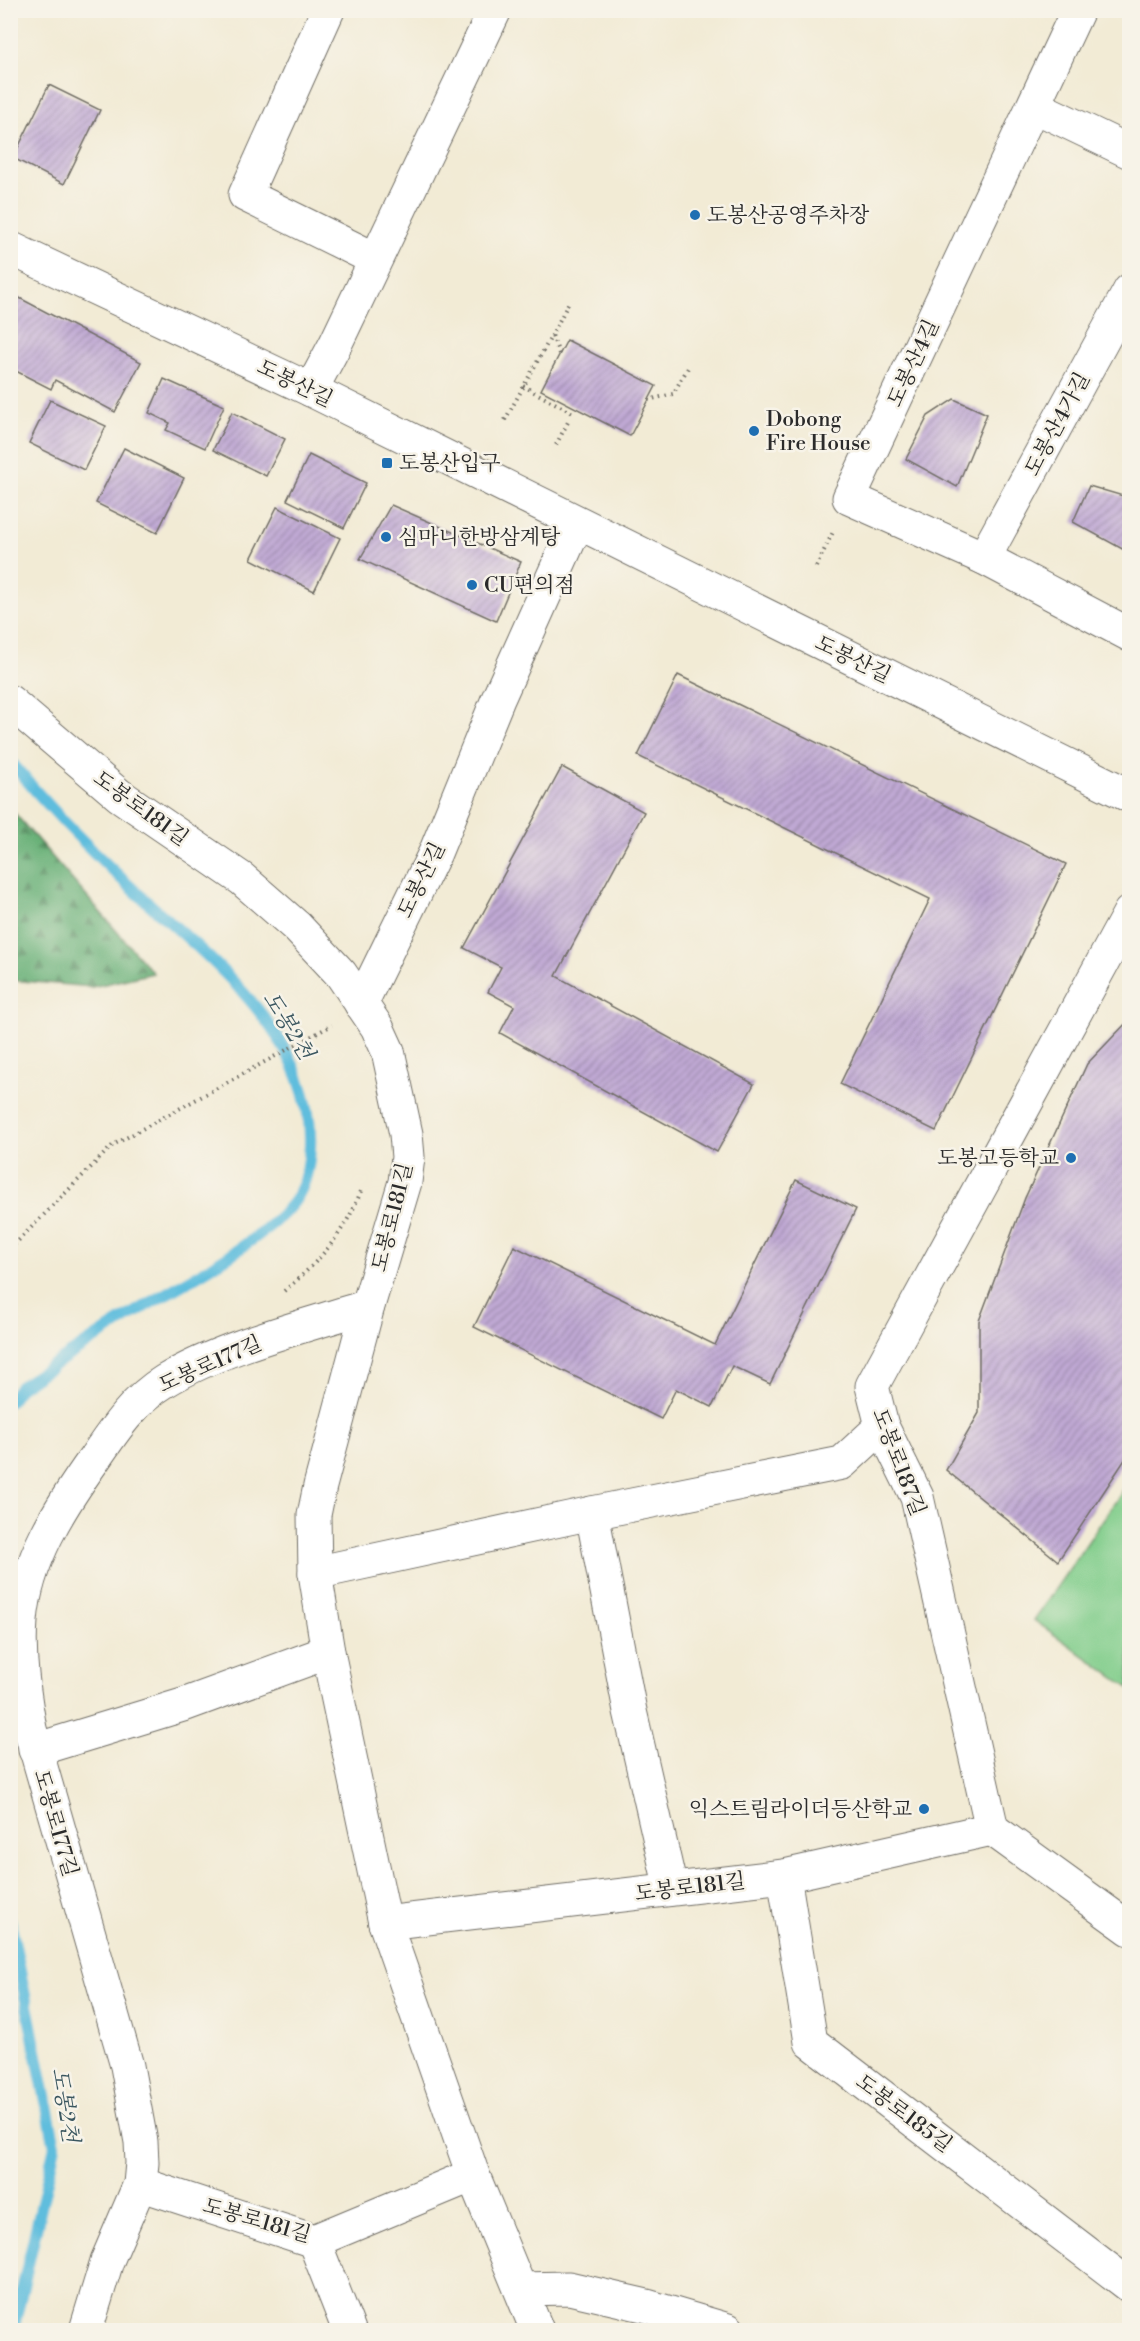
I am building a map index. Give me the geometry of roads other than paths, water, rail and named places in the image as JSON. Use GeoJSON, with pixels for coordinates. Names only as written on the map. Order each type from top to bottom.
{"type":"FeatureCollection","features":[{"type":"Feature","properties":{"kind":"street"},"geometry":{"type":"LineString","coordinates":[[328,10],[245,195],[375,259]]}},
{"type":"Feature","properties":{"kind":"street"},"geometry":{"type":"LineString","coordinates":[[311,390],[495,10]]}},
{"type":"Feature","properties":{"kind":"street","name":"도봉산4길"},"geometry":{"type":"LineString","coordinates":[[1078,10],[849,498],[984,558],[1130,635]]}},
{"type":"Feature","properties":{"kind":"street"},"geometry":{"type":"LineString","coordinates":[[1034,106],[1130,152]]}},
{"type":"Feature","properties":{"kind":"street","name":"도봉산길"},"geometry":{"type":"LineString","coordinates":[[10,248],[311,390],[1130,796]]}},
{"type":"Feature","properties":{"kind":"street","name":"도봉산4가길"},"geometry":{"type":"LineString","coordinates":[[984,558],[1130,290]]}},
{"type":"Feature","properties":{"kind":"street","name":"도봉산길"},"geometry":{"type":"LineString","coordinates":[[350,1013],[435,853],[498,699],[557,572],[577,523]]}},
{"type":"Feature","properties":{"kind":"street","name":"도봉로181길"},"geometry":{"type":"LineString","coordinates":[[10,702],[119,795],[242,879],[320,949],[341,974],[350,1013],[377,1028],[388,1050],[406,1134],[408,1156],[405,1182],[368,1306],[320,1486],[314,1515],[315,1574],[328,1652],[384,1923],[473,2175],[537,2331]]}},
{"type":"Feature","properties":{"kind":"street","name":"도봉로187길"},"geometry":{"type":"LineString","coordinates":[[992,1829],[916,1497],[882,1426],[872,1386],[1130,912]]}},
{"type":"Feature","properties":{"kind":"street","name":"도봉로177길"},"geometry":{"type":"LineString","coordinates":[[86,2331],[107,2261],[140,2184],[141,2142],[127,2066],[35,1750],[23,1687],[20,1644],[24,1599],[32,1569],[44,1538],[77,1483],[108,1439],[149,1392],[167,1380],[242,1346],[368,1306]]}},
{"type":"Feature","properties":{"kind":"street"},"geometry":{"type":"LineString","coordinates":[[315,1574],[842,1463],[882,1426]]}},
{"type":"Feature","properties":{"kind":"street"},"geometry":{"type":"LineString","coordinates":[[592,1514],[630,1711],[671,1889]]}},
{"type":"Feature","properties":{"kind":"street"},"geometry":{"type":"LineString","coordinates":[[35,1750],[186,1704],[328,1652]]}},
{"type":"Feature","properties":{"kind":"street"},"geometry":{"type":"LineString","coordinates":[[992,1829],[1130,1929]]}},
{"type":"Feature","properties":{"kind":"street","name":"도봉로181길"},"geometry":{"type":"LineString","coordinates":[[384,1923],[784,1876],[992,1829]]}},
{"type":"Feature","properties":{"kind":"street","name":"도봉로185길"},"geometry":{"type":"LineString","coordinates":[[784,1876],[811,2042],[1130,2286]]}},
{"type":"Feature","properties":{"kind":"street","name":"도봉로181길"},"geometry":{"type":"LineString","coordinates":[[140,2184],[314,2241],[473,2175]]}},
{"type":"Feature","properties":{"kind":"street"},"geometry":{"type":"LineString","coordinates":[[314,2241],[349,2331]]}},
{"type":"Feature","properties":{"kind":"street"},"geometry":{"type":"LineString","coordinates":[[521,2289],[569,2288],[647,2306],[728,2331]]}},
{"type":"Feature","properties":{"kind":"waterway","name":"도봉2천"},"geometry":{"type":"LineString","coordinates":[[10,761],[93,852],[216,964],[273,1029],[293,1065],[306,1104],[310,1146],[307,1173],[301,1190],[285,1212],[270,1225],[220,1261],[134,1313],[20,1387],[10,1401]]}},
{"type":"Feature","properties":{"kind":"waterway","name":"도봉2천"},"geometry":{"type":"LineString","coordinates":[[10,1921],[55,2146],[13,2330]]}},
{"type":"Feature","properties":{"kind":"place","name":"도봉산공영주차장"},"geometry":{"type":"Point","coordinates":[695,215]}},
{"type":"Feature","properties":{"kind":"place","name":"Dobong Fire House"},"geometry":{"type":"Point","coordinates":[754,431]}},
{"type":"Feature","properties":{"kind":"place","name":"도봉산입구"},"geometry":{"type":"Point","coordinates":[387,463]}},
{"type":"Feature","properties":{"kind":"place","name":"심마니한방삼계탕"},"geometry":{"type":"Point","coordinates":[386,537]}},
{"type":"Feature","properties":{"kind":"place","name":"CU편의점"},"geometry":{"type":"Point","coordinates":[472,585]}},
{"type":"Feature","properties":{"kind":"place","name":"도봉고등학교"},"geometry":{"type":"Point","coordinates":[1071,1158]}},
{"type":"Feature","properties":{"kind":"place","name":"익스트림라이더등산학교"},"geometry":{"type":"Point","coordinates":[924,1809]}}]}
